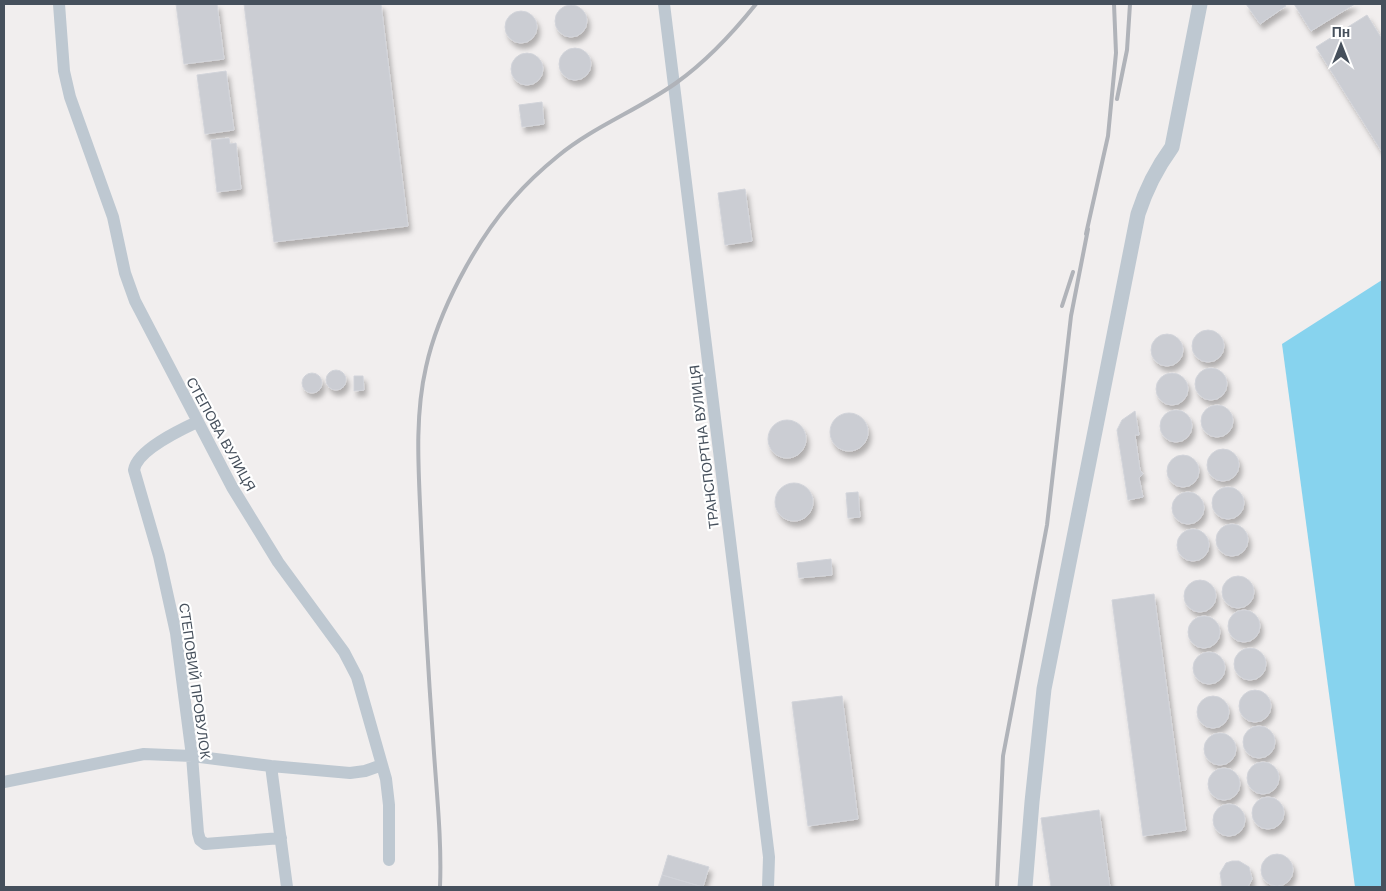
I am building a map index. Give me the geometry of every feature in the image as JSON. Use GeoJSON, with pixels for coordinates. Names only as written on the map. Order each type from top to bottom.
{"type":"FeatureCollection","features":[{"type":"Feature","properties":{"kind":"street","name":"СТЕПОВА ВУЛИЦЯ"},"geometry":{"type":"LineString","coordinates":[[59,4],[64,71],[70,97],[113,217],[125,273],[135,301],[197,422],[278,562],[344,652],[357,677],[382,765],[389,805],[389,860]]}},
{"type":"Feature","properties":{"kind":"street","name":"ТРАНСПОРТНА ВУЛИЦЯ"},"geometry":{"type":"LineString","coordinates":[[664,4],[769,857],[768,887]]}},
{"type":"Feature","properties":{"kind":"street"},"geometry":{"type":"LineString","coordinates":[[1025,887],[1044,689],[1138,214],[1150,182],[1172,147],[1200,4]]}},
{"type":"Feature","properties":{"kind":"street","name":"СТЕПОВИЙ ПРОВУЛОК"},"geometry":{"type":"LineString","coordinates":[[197,422],[175,433],[140,457],[135,464],[134,470],[159,556],[176,633],[192,756],[200,840],[205,844],[281,838]]}},
{"type":"Feature","properties":{"kind":"street"},"geometry":{"type":"LineString","coordinates":[[4,782],[144,754],[192,756],[350,773],[365,772],[382,765]]}},
{"type":"Feature","properties":{"kind":"street"},"geometry":{"type":"LineString","coordinates":[[272,766],[286,887]]}},
{"type":"Feature","properties":{"kind":"water"},"geometry":{"type":"Polygon","coordinates":[[[1382,280],[1382,887],[1355,887],[1282,344],[1382,280]]]}},
{"type":"Feature","properties":{"kind":"building"},"geometry":{"type":"Polygon","coordinates":[[[176,4],[217,4],[224,59],[184,64],[176,4]]]}},
{"type":"Feature","properties":{"kind":"building"},"geometry":{"type":"Polygon","coordinates":[[[244,4],[381,4],[408,226],[274,242],[244,4]]]}},
{"type":"Feature","properties":{"kind":"building"},"geometry":{"type":"Polygon","coordinates":[[[1246,4],[1285,4],[1286,6],[1260,24],[1246,4]]]}},
{"type":"Feature","properties":{"kind":"building"},"geometry":{"type":"Polygon","coordinates":[[[1294,4],[1355,4],[1311,31],[1294,4]]]}},
{"type":"Feature","properties":{"kind":"building"},"geometry":{"type":"Polygon","coordinates":[[[571,5],[583,9],[587,21],[583,33],[571,37],[559,33],[555,21],[559,9],[571,5]]]}},
{"type":"Feature","properties":{"kind":"building"},"geometry":{"type":"Polygon","coordinates":[[[521,11],[533,15],[537,27],[533,39],[521,43],[509,39],[505,27],[509,15],[521,11]]]}},
{"type":"Feature","properties":{"kind":"building"},"geometry":{"type":"Polygon","coordinates":[[[1367,15],[1382,39],[1382,152],[1316,47],[1367,15]]]}},
{"type":"Feature","properties":{"kind":"building"},"geometry":{"type":"Polygon","coordinates":[[[575,48],[587,52],[591,64],[587,76],[575,80],[563,76],[559,64],[563,52],[575,48]]]}},
{"type":"Feature","properties":{"kind":"building"},"geometry":{"type":"Polygon","coordinates":[[[527,53],[539,57],[543,69],[539,81],[527,85],[515,81],[511,69],[515,57],[527,53]]]}},
{"type":"Feature","properties":{"kind":"building"},"geometry":{"type":"Polygon","coordinates":[[[226,71],[234,130],[205,134],[197,75],[226,71]]]}},
{"type":"Feature","properties":{"kind":"building"},"geometry":{"type":"Polygon","coordinates":[[[542,102],[544,124],[522,127],[519,105],[542,102]]]}},
{"type":"Feature","properties":{"kind":"building"},"geometry":{"type":"Polygon","coordinates":[[[229,138],[230,144],[236,143],[241,189],[217,192],[211,140],[229,138]]]}},
{"type":"Feature","properties":{"kind":"building"},"geometry":{"type":"Polygon","coordinates":[[[745,189],[752,241],[725,245],[718,193],[745,189]]]}},
{"type":"Feature","properties":{"kind":"building"},"geometry":{"type":"Polygon","coordinates":[[[1208,330],[1214,331],[1219,335],[1223,340],[1223,352],[1219,357],[1214,361],[1208,362],[1202,361],[1197,357],[1193,352],[1192,346],[1193,340],[1197,335],[1202,331],[1208,330]]]}},
{"type":"Feature","properties":{"kind":"building"},"geometry":{"type":"Polygon","coordinates":[[[1167,334],[1173,335],[1178,339],[1182,344],[1182,356],[1178,361],[1173,365],[1167,366],[1161,365],[1156,361],[1152,356],[1151,350],[1152,344],[1156,339],[1161,335],[1167,334]]]}},
{"type":"Feature","properties":{"kind":"building"},"geometry":{"type":"Polygon","coordinates":[[[1211,368],[1217,369],[1222,373],[1226,378],[1226,390],[1222,395],[1217,399],[1211,400],[1205,399],[1200,395],[1196,390],[1195,384],[1196,378],[1200,373],[1205,369],[1211,368]]]}},
{"type":"Feature","properties":{"kind":"building"},"geometry":{"type":"Polygon","coordinates":[[[336,370],[343,373],[346,380],[343,387],[336,390],[329,387],[326,380],[329,373],[336,370]]]}},
{"type":"Feature","properties":{"kind":"building"},"geometry":{"type":"Polygon","coordinates":[[[312,373],[319,376],[322,383],[319,390],[312,393],[305,390],[302,383],[305,376],[312,373]]]}},
{"type":"Feature","properties":{"kind":"building"},"geometry":{"type":"Polygon","coordinates":[[[1172,373],[1178,374],[1183,378],[1187,383],[1187,395],[1183,400],[1178,404],[1172,405],[1166,404],[1161,400],[1157,395],[1156,389],[1157,383],[1161,378],[1166,374],[1172,373]]]}},
{"type":"Feature","properties":{"kind":"building"},"geometry":{"type":"Polygon","coordinates":[[[354,376],[363,376],[364,390],[354,391],[354,376]]]}},
{"type":"Feature","properties":{"kind":"building"},"geometry":{"type":"Polygon","coordinates":[[[1217,405],[1223,406],[1228,410],[1232,415],[1232,427],[1228,432],[1223,436],[1217,437],[1211,436],[1206,432],[1202,427],[1201,421],[1202,415],[1206,410],[1211,406],[1217,405]]]}},
{"type":"Feature","properties":{"kind":"building"},"geometry":{"type":"Polygon","coordinates":[[[1176,410],[1182,411],[1187,415],[1191,420],[1191,432],[1187,437],[1182,441],[1176,442],[1170,441],[1165,437],[1161,432],[1160,426],[1161,420],[1165,415],[1170,411],[1176,410]]]}},
{"type":"Feature","properties":{"kind":"building"},"geometry":{"type":"Polygon","coordinates":[[[1135,411],[1139,435],[1135,435],[1140,470],[1143,474],[1139,478],[1143,497],[1128,500],[1117,430],[1122,420],[1135,411]]]}},
{"type":"Feature","properties":{"kind":"building"},"geometry":{"type":"Polygon","coordinates":[[[849,413],[863,418],[868,432],[863,446],[849,451],[835,446],[830,432],[835,418],[849,413]]]}},
{"type":"Feature","properties":{"kind":"building"},"geometry":{"type":"Polygon","coordinates":[[[787,420],[801,425],[806,439],[801,453],[787,458],[773,453],[768,439],[773,425],[787,420]]]}},
{"type":"Feature","properties":{"kind":"building"},"geometry":{"type":"Polygon","coordinates":[[[1223,449],[1229,450],[1234,454],[1238,459],[1238,471],[1234,476],[1229,480],[1223,481],[1217,480],[1212,476],[1208,471],[1207,465],[1208,459],[1212,454],[1217,450],[1223,449]]]}},
{"type":"Feature","properties":{"kind":"building"},"geometry":{"type":"Polygon","coordinates":[[[1183,455],[1189,456],[1194,460],[1198,465],[1198,477],[1194,482],[1189,486],[1183,487],[1177,486],[1172,482],[1168,477],[1167,471],[1168,465],[1172,460],[1177,456],[1183,455]]]}},
{"type":"Feature","properties":{"kind":"building"},"geometry":{"type":"Polygon","coordinates":[[[794,483],[808,488],[813,502],[808,516],[794,521],[780,516],[775,502],[780,488],[794,483]]]}},
{"type":"Feature","properties":{"kind":"building"},"geometry":{"type":"Polygon","coordinates":[[[1228,487],[1234,488],[1239,492],[1243,497],[1243,509],[1239,514],[1234,518],[1228,519],[1222,518],[1217,514],[1213,509],[1212,503],[1213,497],[1217,492],[1222,488],[1228,487]]]}},
{"type":"Feature","properties":{"kind":"building"},"geometry":{"type":"Polygon","coordinates":[[[858,492],[860,517],[848,518],[846,493],[858,492]]]}},
{"type":"Feature","properties":{"kind":"building"},"geometry":{"type":"Polygon","coordinates":[[[1188,492],[1194,493],[1199,497],[1203,502],[1203,514],[1199,519],[1194,523],[1188,524],[1182,523],[1177,519],[1173,514],[1172,508],[1173,502],[1177,497],[1182,493],[1188,492]]]}},
{"type":"Feature","properties":{"kind":"building"},"geometry":{"type":"Polygon","coordinates":[[[1232,524],[1238,525],[1243,529],[1247,534],[1247,546],[1243,551],[1238,555],[1232,556],[1226,555],[1221,551],[1217,546],[1216,540],[1217,534],[1221,529],[1226,525],[1232,524]]]}},
{"type":"Feature","properties":{"kind":"building"},"geometry":{"type":"Polygon","coordinates":[[[1193,529],[1199,530],[1204,534],[1208,539],[1208,551],[1204,556],[1199,560],[1193,561],[1187,560],[1182,556],[1178,551],[1177,545],[1178,539],[1182,534],[1187,530],[1193,529]]]}},
{"type":"Feature","properties":{"kind":"building"},"geometry":{"type":"Polygon","coordinates":[[[831,559],[832,575],[799,578],[797,563],[831,559]]]}},
{"type":"Feature","properties":{"kind":"building"},"geometry":{"type":"Polygon","coordinates":[[[1238,576],[1244,577],[1249,581],[1253,586],[1253,598],[1249,603],[1244,607],[1238,608],[1232,607],[1227,603],[1223,598],[1222,592],[1223,586],[1227,581],[1232,577],[1238,576]]]}},
{"type":"Feature","properties":{"kind":"building"},"geometry":{"type":"Polygon","coordinates":[[[1200,580],[1206,581],[1211,585],[1215,590],[1215,602],[1211,607],[1206,611],[1200,612],[1194,611],[1189,607],[1185,602],[1184,596],[1185,590],[1189,585],[1194,581],[1200,580]]]}},
{"type":"Feature","properties":{"kind":"building"},"geometry":{"type":"Polygon","coordinates":[[[1154,594],[1186,830],[1143,836],[1112,600],[1154,594]]]}},
{"type":"Feature","properties":{"kind":"building"},"geometry":{"type":"Polygon","coordinates":[[[1244,610],[1250,611],[1255,615],[1259,620],[1259,632],[1255,637],[1250,641],[1244,642],[1238,641],[1233,637],[1229,632],[1228,626],[1229,620],[1233,615],[1238,611],[1244,610]]]}},
{"type":"Feature","properties":{"kind":"building"},"geometry":{"type":"Polygon","coordinates":[[[1204,616],[1210,617],[1215,621],[1219,626],[1219,638],[1215,643],[1210,647],[1204,648],[1198,647],[1193,643],[1189,638],[1188,632],[1189,626],[1193,621],[1198,617],[1204,616]]]}},
{"type":"Feature","properties":{"kind":"building"},"geometry":{"type":"Polygon","coordinates":[[[1250,648],[1256,649],[1261,653],[1265,658],[1265,670],[1261,675],[1256,679],[1250,680],[1244,679],[1239,675],[1235,670],[1234,664],[1235,658],[1239,653],[1244,649],[1250,648]]]}},
{"type":"Feature","properties":{"kind":"building"},"geometry":{"type":"Polygon","coordinates":[[[1209,652],[1215,653],[1220,657],[1224,662],[1224,674],[1220,679],[1215,683],[1209,684],[1203,683],[1198,679],[1194,674],[1193,668],[1194,662],[1198,657],[1203,653],[1209,652]]]}},
{"type":"Feature","properties":{"kind":"building"},"geometry":{"type":"Polygon","coordinates":[[[1255,690],[1261,691],[1266,695],[1270,700],[1270,712],[1266,717],[1261,721],[1255,722],[1249,721],[1244,717],[1240,712],[1239,706],[1240,700],[1244,695],[1249,691],[1255,690]]]}},
{"type":"Feature","properties":{"kind":"building"},"geometry":{"type":"Polygon","coordinates":[[[842,696],[858,819],[808,826],[792,702],[842,696]]]}},
{"type":"Feature","properties":{"kind":"building"},"geometry":{"type":"Polygon","coordinates":[[[1213,696],[1219,697],[1224,701],[1228,706],[1228,718],[1224,723],[1219,727],[1213,728],[1207,727],[1202,723],[1198,718],[1197,712],[1198,706],[1202,701],[1207,697],[1213,696]]]}},
{"type":"Feature","properties":{"kind":"building"},"geometry":{"type":"Polygon","coordinates":[[[1259,726],[1265,727],[1270,731],[1274,736],[1274,748],[1270,753],[1265,757],[1259,758],[1253,757],[1248,753],[1244,748],[1243,742],[1244,736],[1248,731],[1253,727],[1259,726]]]}},
{"type":"Feature","properties":{"kind":"building"},"geometry":{"type":"Polygon","coordinates":[[[1220,733],[1226,734],[1231,738],[1235,743],[1235,755],[1231,760],[1226,764],[1220,765],[1214,764],[1209,760],[1205,755],[1204,749],[1205,743],[1209,738],[1214,734],[1220,733]]]}},
{"type":"Feature","properties":{"kind":"building"},"geometry":{"type":"Polygon","coordinates":[[[1263,762],[1269,763],[1274,767],[1278,772],[1278,784],[1274,789],[1269,793],[1263,794],[1257,793],[1252,789],[1248,784],[1247,778],[1248,772],[1252,767],[1257,763],[1263,762]]]}},
{"type":"Feature","properties":{"kind":"building"},"geometry":{"type":"Polygon","coordinates":[[[1224,768],[1230,769],[1235,773],[1239,778],[1239,790],[1235,795],[1230,799],[1224,800],[1218,799],[1213,795],[1209,790],[1208,784],[1209,778],[1213,773],[1218,769],[1224,768]]]}},
{"type":"Feature","properties":{"kind":"building"},"geometry":{"type":"Polygon","coordinates":[[[1268,797],[1274,798],[1279,802],[1283,807],[1283,819],[1279,824],[1274,828],[1268,829],[1262,828],[1257,824],[1253,819],[1252,813],[1253,807],[1257,802],[1262,798],[1268,797]]]}},
{"type":"Feature","properties":{"kind":"building"},"geometry":{"type":"Polygon","coordinates":[[[1229,804],[1235,805],[1240,809],[1244,814],[1244,826],[1240,831],[1235,835],[1229,836],[1223,835],[1218,831],[1214,826],[1213,820],[1214,814],[1218,809],[1223,805],[1229,804]]]}},
{"type":"Feature","properties":{"kind":"building"},"geometry":{"type":"Polygon","coordinates":[[[1099,810],[1110,887],[1051,887],[1041,818],[1099,810]]]}},
{"type":"Feature","properties":{"kind":"building"},"geometry":{"type":"Polygon","coordinates":[[[1277,854],[1283,855],[1288,859],[1292,864],[1292,876],[1288,881],[1283,885],[1277,886],[1271,885],[1266,881],[1262,876],[1261,870],[1262,864],[1266,859],[1271,855],[1277,854]]]}},
{"type":"Feature","properties":{"kind":"building"},"geometry":{"type":"Polygon","coordinates":[[[668,855],[709,867],[703,887],[662,875],[668,855]]]}},
{"type":"Feature","properties":{"kind":"building"},"geometry":{"type":"Polygon","coordinates":[[[1239,861],[1249,867],[1252,879],[1248,887],[1222,886],[1220,873],[1226,863],[1239,861]]]}},
{"type":"Feature","properties":{"kind":"building"},"geometry":{"type":"Polygon","coordinates":[[[662,875],[703,887],[658,887],[662,875]]]}},
{"type":"Feature","properties":{"kind":"railway"},"geometry":{"type":"LineString","coordinates":[[440,887],[439,832],[426,632],[418,447],[422,387],[439,324],[460,278],[485,236],[499,216],[529,182],[552,161],[586,136],[661,93],[687,75],[719,46],[756,4]]}},
{"type":"Feature","properties":{"kind":"railway"},"geometry":{"type":"LineString","coordinates":[[1086,234],[1108,136],[1116,53],[1114,4]]}},
{"type":"Feature","properties":{"kind":"railway"},"geometry":{"type":"LineString","coordinates":[[1117,99],[1127,50],[1130,4]]}},
{"type":"Feature","properties":{"kind":"railway"},"geometry":{"type":"LineString","coordinates":[[997,887],[1003,756],[1047,525],[1071,316],[1088,229]]}},
{"type":"Feature","properties":{"kind":"railway"},"geometry":{"type":"LineString","coordinates":[[1062,306],[1073,272]]}}]}
